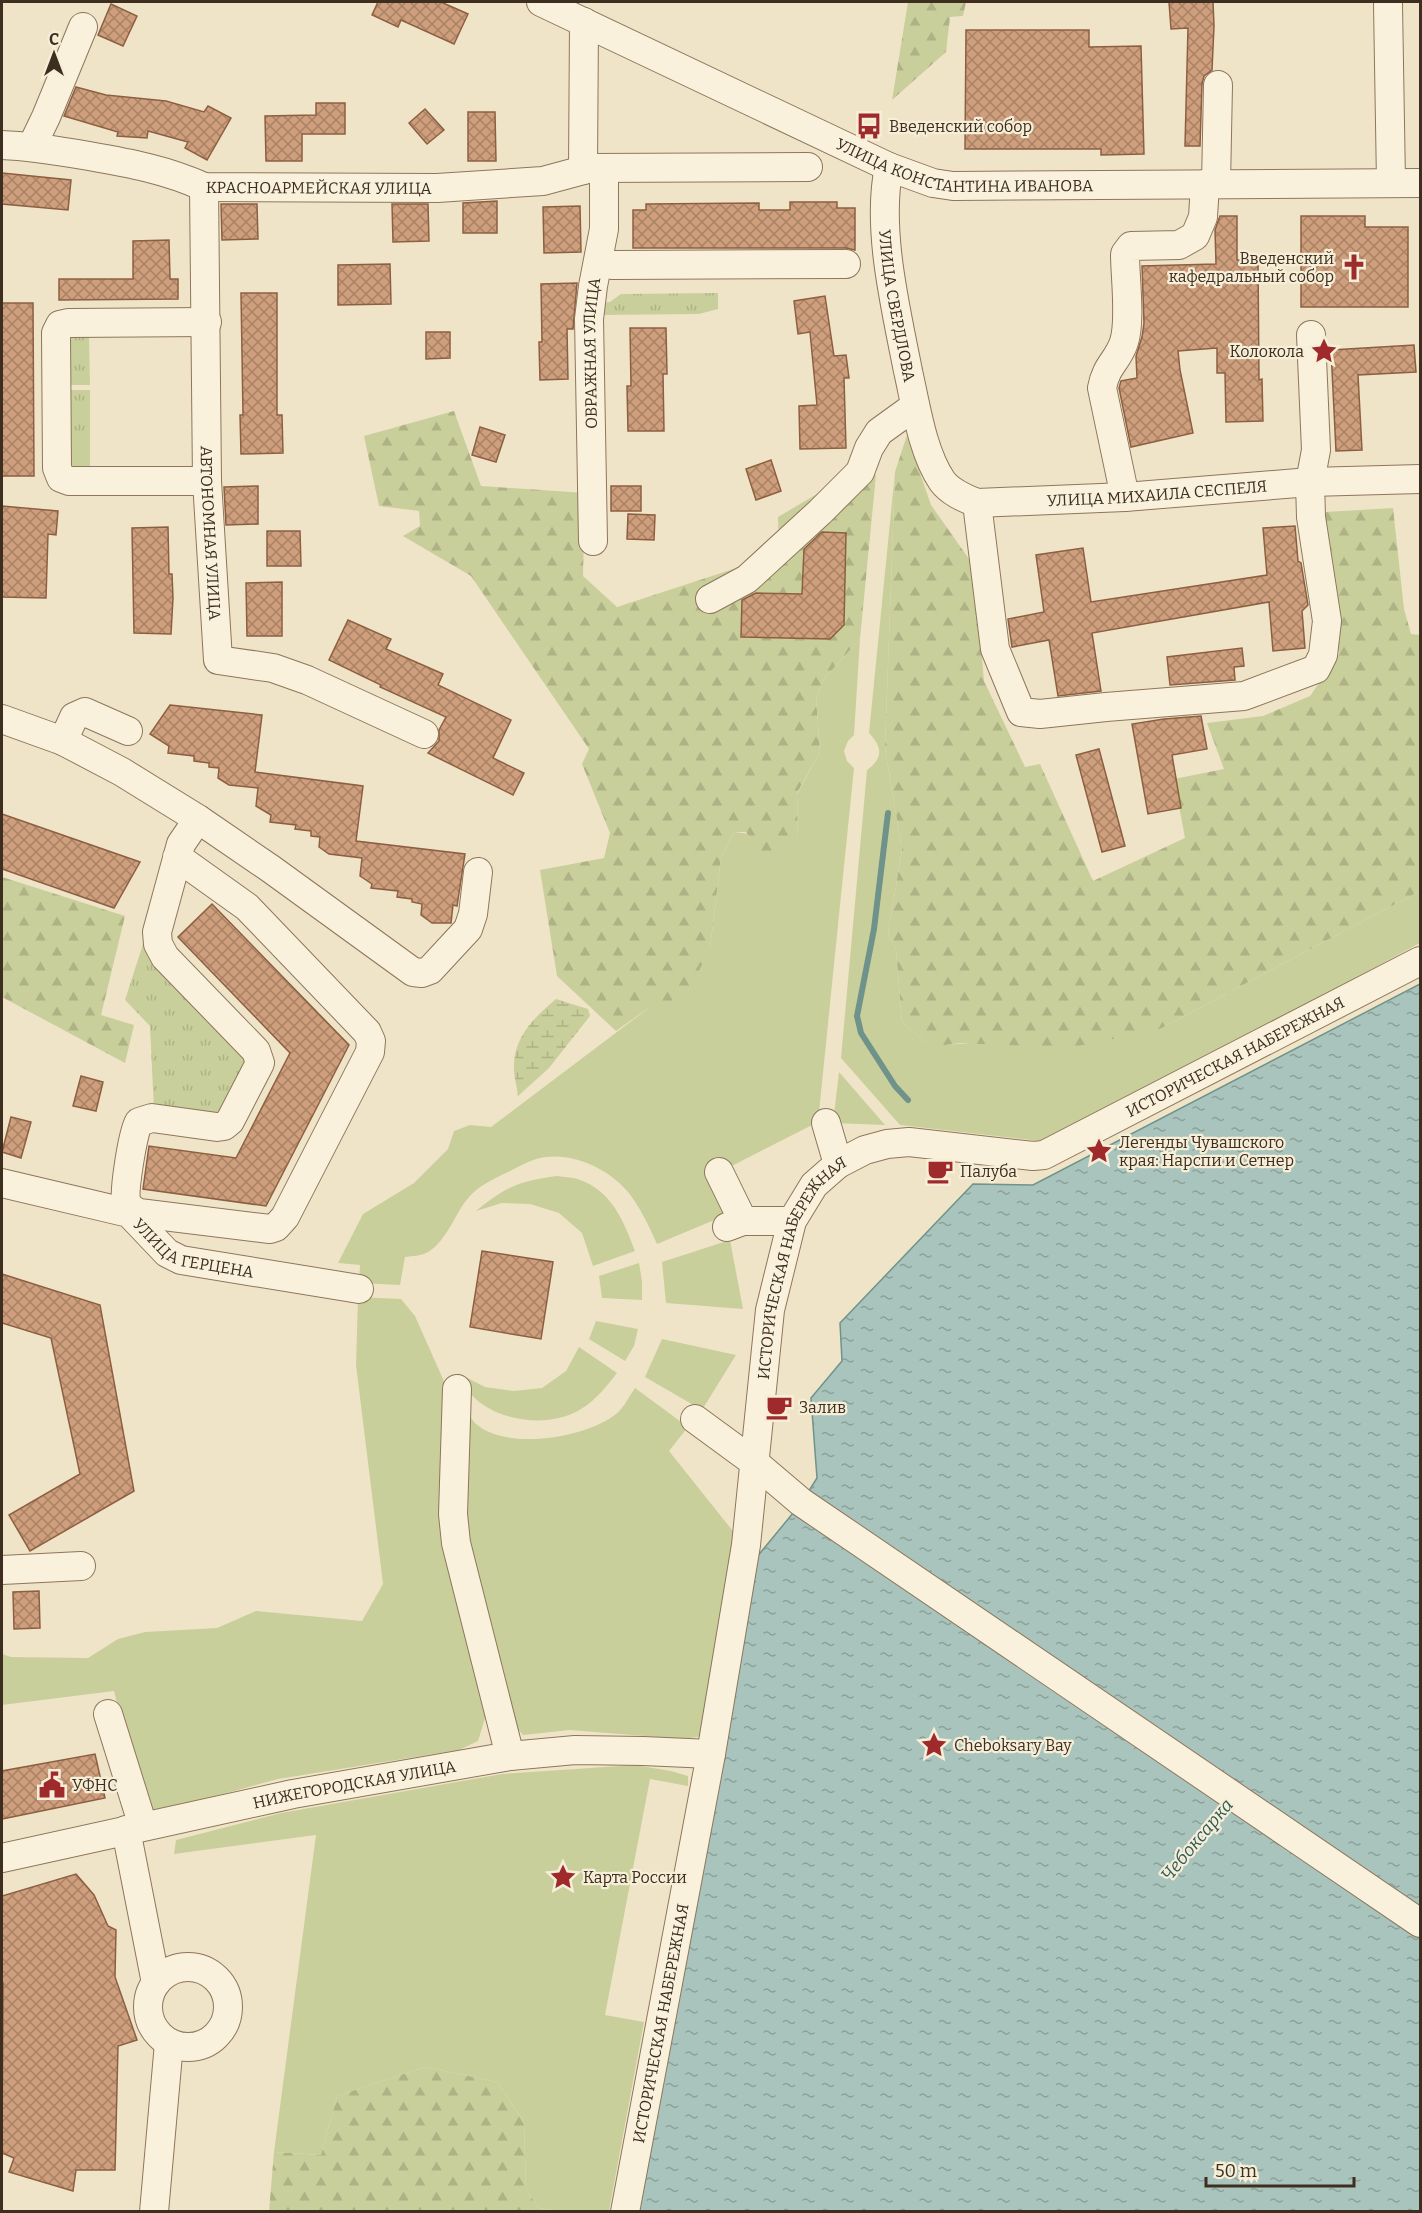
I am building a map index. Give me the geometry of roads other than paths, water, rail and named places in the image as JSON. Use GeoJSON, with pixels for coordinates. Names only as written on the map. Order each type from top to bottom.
{"type":"FeatureCollection","features":[{"type":"Feature","properties":{"kind":"street","name":"УЛИЦА КОНСТАНТИНА ИВАНОВА"},"geometry":{"type":"LineString","coordinates":[[542,2],[889,167],[933,183],[953,186],[1420,183]]}},
{"type":"Feature","properties":{"kind":"street"},"geometry":{"type":"LineString","coordinates":[[1388,4],[1391,183]]}},
{"type":"Feature","properties":{"kind":"street","name":"ОВРАЖНАЯ УЛИЦА"},"geometry":{"type":"LineString","coordinates":[[584,22],[593,169],[604,229],[589,319],[593,541]]}},
{"type":"Feature","properties":{"kind":"street"},"geometry":{"type":"LineString","coordinates":[[32,146],[83,27]]}},
{"type":"Feature","properties":{"kind":"street"},"geometry":{"type":"LineString","coordinates":[[1125,497],[1102,388],[1105,373],[1123,344],[1126,331],[1125,254],[1131,246],[1179,245],[1196,236],[1203,217],[1210,184],[1218,85]]}},
{"type":"Feature","properties":{"kind":"street","name":"КРАСНОАРМЕЙСКАЯ УЛИЦА"},"geometry":{"type":"LineString","coordinates":[[2,145],[32,146],[142,165],[180,176],[204,187],[437,188],[543,181],[593,169],[808,167]]}},
{"type":"Feature","properties":{"kind":"street","name":"УЛИЦА СВЕРДЛОВА"},"geometry":{"type":"LineString","coordinates":[[889,167],[884,211],[897,314],[915,406],[925,443],[943,481],[958,495],[977,503]]}},
{"type":"Feature","properties":{"kind":"street","name":"АВТОНОМНАЯ УЛИЦА"},"geometry":{"type":"LineString","coordinates":[[204,187],[207,481],[218,660],[273,668],[307,680],[424,734]]}},
{"type":"Feature","properties":{"kind":"street"},"geometry":{"type":"LineString","coordinates":[[612,265],[846,264]]}},
{"type":"Feature","properties":{"kind":"street"},"geometry":{"type":"LineString","coordinates":[[207,322],[69,323],[60,325],[56,333],[57,468],[61,478],[69,481],[207,481]]}},
{"type":"Feature","properties":{"kind":"street"},"geometry":{"type":"LineString","coordinates":[[977,503],[996,649],[1021,712],[1040,714],[1106,706],[1244,696],[1316,669],[1323,655],[1327,621],[1311,517],[1310,482],[1316,450],[1311,335]]}},
{"type":"Feature","properties":{"kind":"street"},"geometry":{"type":"LineString","coordinates":[[710,599],[747,579],[820,512],[860,472],[868,448],[879,432],[915,406]]}},
{"type":"Feature","properties":{"kind":"street","name":"УЛИЦА МИХАИЛА СЕСПЕЛЯ"},"geometry":{"type":"LineString","coordinates":[[977,503],[1125,497],[1310,482],[1420,479]]}},
{"type":"Feature","properties":{"kind":"street"},"geometry":{"type":"LineString","coordinates":[[63,741],[74,717],[85,712],[128,731]]}},
{"type":"Feature","properties":{"kind":"street"},"geometry":{"type":"LineString","coordinates":[[2,719],[63,741],[122,772],[198,819],[312,897],[409,970],[418,974],[430,970],[468,929],[473,914],[478,872]]}},
{"type":"Feature","properties":{"kind":"street"},"geometry":{"type":"LineString","coordinates":[[177,857],[247,907],[367,1032],[371,1041],[370,1053],[285,1216],[276,1227],[270,1229],[139,1213],[132,1210],[126,1200],[134,1132],[139,1122],[152,1118],[217,1127],[225,1126],[230,1121],[260,1063],[256,1051],[160,950],[157,932],[177,857],[183,839],[198,819]]}},
{"type":"Feature","properties":{"kind":"street","name":"ИСТОРИЧЕСКАЯ НАБЕРЕЖНАЯ"},"geometry":{"type":"LineString","coordinates":[[625,2211],[711,1754],[746,1545],[771,1310],[792,1221],[814,1185],[838,1164],[865,1150],[887,1144],[909,1142],[1033,1156],[1044,1155],[1420,961]]}},
{"type":"Feature","properties":{"kind":"street"},"geometry":{"type":"LineString","coordinates":[[826,1123],[838,1164]]}},
{"type":"Feature","properties":{"kind":"street"},"geometry":{"type":"LineString","coordinates":[[719,1172],[735,1224],[792,1221]]}},
{"type":"Feature","properties":{"kind":"street","name":"УЛИЦА ГЕРЦЕНА"},"geometry":{"type":"LineString","coordinates":[[2,1183],[129,1213],[167,1253],[181,1260],[359,1289]]}},
{"type":"Feature","properties":{"kind":"street"},"geometry":{"type":"LineString","coordinates":[[457,1389],[453,1514],[456,1543],[510,1756]]}},
{"type":"Feature","properties":{"kind":"street"},"geometry":{"type":"LineString","coordinates":[[695,1419],[801,1502],[1420,1923]]}},
{"type":"Feature","properties":{"kind":"street"},"geometry":{"type":"LineString","coordinates":[[2,1570],[81,1566]]}},
{"type":"Feature","properties":{"kind":"street"},"geometry":{"type":"LineString","coordinates":[[108,1714],[134,1828],[156,1983]]}},
{"type":"Feature","properties":{"kind":"street","name":"НИЖЕГОРОДСКАЯ УЛИЦА"},"geometry":{"type":"LineString","coordinates":[[2,1858],[293,1794],[510,1756],[575,1750],[711,1754]]}},
{"type":"Feature","properties":{"kind":"street"},"geometry":{"type":"LineString","coordinates":[[189,1967],[212,1976],[221,1984],[228,2008],[226,2021],[219,2033],[209,2042],[196,2047],[182,2047],[168,2043],[150,2023],[149,1995],[156,1983],[165,1974],[189,1967]]}},
{"type":"Feature","properties":{"kind":"street"},"geometry":{"type":"LineString","coordinates":[[154,2211],[168,2043]]}},
{"type":"Feature","properties":{"kind":"water","name":"Cheboksary Bay"},"geometry":{"type":"Polygon","coordinates":[[[1420,984],[1420,1914],[805,1497],[817,1478],[811,1398],[842,1361],[840,1323],[973,1184],[1033,1185],[1420,984]]]}},
{"type":"Feature","properties":{"kind":"water","name":"Cheboksary Bay"},"geometry":{"type":"Polygon","coordinates":[[[798,1507],[1420,1933],[1420,2211],[638,2212],[756,1558],[798,1507]]]}},
{"type":"Feature","properties":{"kind":"waterway"},"geometry":{"type":"LineString","coordinates":[[888,813],[874,929],[857,1016],[861,1033],[895,1086],[908,1100]]}},
{"type":"Feature","properties":{"kind":"place","name":"Введенский собор"},"geometry":{"type":"Point","coordinates":[869,126]}},
{"type":"Feature","properties":{"kind":"place","name":"Введенский кафедральный собор"},"geometry":{"type":"Point","coordinates":[1354,267]}},
{"type":"Feature","properties":{"kind":"place","name":"Колокола"},"geometry":{"type":"Point","coordinates":[1324,351]}},
{"type":"Feature","properties":{"kind":"place","name":"Легенды Чувашского края: Нарспи и Сетнер"},"geometry":{"type":"Point","coordinates":[1099,1151]}},
{"type":"Feature","properties":{"kind":"place","name":"Палуба"},"geometry":{"type":"Point","coordinates":[940,1171]}},
{"type":"Feature","properties":{"kind":"place","name":"Залив"},"geometry":{"type":"Point","coordinates":[779,1407]}},
{"type":"Feature","properties":{"kind":"place","name":"Cheboksary Bay"},"geometry":{"type":"Point","coordinates":[934,1745]}},
{"type":"Feature","properties":{"kind":"place","name":"УФНС"},"geometry":{"type":"Point","coordinates":[52,1785]}},
{"type":"Feature","properties":{"kind":"place","name":"Карта России"},"geometry":{"type":"Point","coordinates":[563,1877]}},
{"type":"Feature","properties":{"kind":"water label","name":"Чебоксарка"},"geometry":{"type":"Point","coordinates":[1197,1840]}}]}
